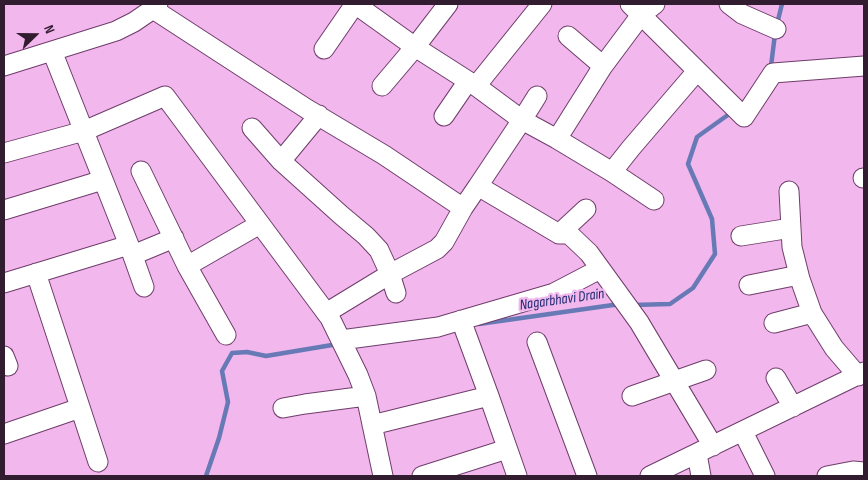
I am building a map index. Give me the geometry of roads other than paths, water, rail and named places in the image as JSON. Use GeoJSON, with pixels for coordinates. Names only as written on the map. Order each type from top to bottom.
{"type":"FeatureCollection","features":[{"type":"Feature","properties":{"kind":"street"},"geometry":{"type":"LineString","coordinates":[[382,86],[448,4]]}},
{"type":"Feature","properties":{"kind":"street"},"geometry":{"type":"LineString","coordinates":[[444,116],[542,4]]}},
{"type":"Feature","properties":{"kind":"street"},"geometry":{"type":"LineString","coordinates":[[729,4],[742,14],[776,29]]}},
{"type":"Feature","properties":{"kind":"street"},"geometry":{"type":"LineString","coordinates":[[324,49],[359,5],[415,47],[472,83],[522,120],[557,138],[654,200]]}},
{"type":"Feature","properties":{"kind":"street"},"geometry":{"type":"LineString","coordinates":[[4,66],[116,31],[134,22],[155,6],[291,99],[384,155],[463,208]]}},
{"type":"Feature","properties":{"kind":"street"},"geometry":{"type":"LineString","coordinates":[[557,138],[642,7],[697,71],[744,117],[773,73],[864,66]]}},
{"type":"Feature","properties":{"kind":"street"},"geometry":{"type":"LineString","coordinates":[[568,36],[603,66]]}},
{"type":"Feature","properties":{"kind":"street"},"geometry":{"type":"LineString","coordinates":[[52,51],[144,287]]}},
{"type":"Feature","properties":{"kind":"street"},"geometry":{"type":"LineString","coordinates":[[612,172],[697,71]]}},
{"type":"Feature","properties":{"kind":"street"},"geometry":{"type":"LineString","coordinates":[[4,153],[84,131],[165,96],[328,315],[358,375],[366,396],[383,476]]}},
{"type":"Feature","properties":{"kind":"street"},"geometry":{"type":"LineString","coordinates":[[328,315],[390,274],[437,250],[444,242],[463,208],[537,96]]}},
{"type":"Feature","properties":{"kind":"street"},"geometry":{"type":"LineString","coordinates":[[281,161],[319,115]]}},
{"type":"Feature","properties":{"kind":"street"},"geometry":{"type":"LineString","coordinates":[[252,128],[281,161],[366,236],[379,250],[396,293]]}},
{"type":"Feature","properties":{"kind":"street"},"geometry":{"type":"LineString","coordinates":[[141,171],[187,266],[226,335]]}},
{"type":"Feature","properties":{"kind":"street"},"geometry":{"type":"LineString","coordinates":[[4,210],[103,180]]}},
{"type":"Feature","properties":{"kind":"street"},"geometry":{"type":"LineString","coordinates":[[478,186],[559,234],[569,234],[589,254],[639,322],[674,382],[705,450],[701,476]]}},
{"type":"Feature","properties":{"kind":"street"},"geometry":{"type":"LineString","coordinates":[[650,476],[861,374],[834,348],[812,313],[792,247],[789,191]]}},
{"type":"Feature","properties":{"kind":"street"},"geometry":{"type":"LineString","coordinates":[[559,234],[586,209]]}},
{"type":"Feature","properties":{"kind":"street"},"geometry":{"type":"LineString","coordinates":[[187,266],[260,224]]}},
{"type":"Feature","properties":{"kind":"street"},"geometry":{"type":"LineString","coordinates":[[741,236],[791,228]]}},
{"type":"Feature","properties":{"kind":"street"},"geometry":{"type":"LineString","coordinates":[[4,283],[174,238]]}},
{"type":"Feature","properties":{"kind":"street"},"geometry":{"type":"LineString","coordinates":[[341,340],[462,325],[554,294],[600,269]]}},
{"type":"Feature","properties":{"kind":"street"},"geometry":{"type":"LineString","coordinates":[[36,273],[98,462]]}},
{"type":"Feature","properties":{"kind":"street"},"geometry":{"type":"LineString","coordinates":[[750,285],[799,275]]}},
{"type":"Feature","properties":{"kind":"street"},"geometry":{"type":"LineString","coordinates":[[774,323],[812,313]]}},
{"type":"Feature","properties":{"kind":"street"},"geometry":{"type":"LineString","coordinates":[[462,325],[517,476]]}},
{"type":"Feature","properties":{"kind":"street"},"geometry":{"type":"LineString","coordinates":[[537,342],[588,476]]}},
{"type":"Feature","properties":{"kind":"street"},"geometry":{"type":"LineString","coordinates":[[632,396],[706,370]]}},
{"type":"Feature","properties":{"kind":"street"},"geometry":{"type":"LineString","coordinates":[[776,378],[793,407]]}},
{"type":"Feature","properties":{"kind":"street"},"geometry":{"type":"LineString","coordinates":[[283,408],[366,396]]}},
{"type":"Feature","properties":{"kind":"street"},"geometry":{"type":"LineString","coordinates":[[372,425],[489,396]]}},
{"type":"Feature","properties":{"kind":"street"},"geometry":{"type":"LineString","coordinates":[[4,434],[80,408]]}},
{"type":"Feature","properties":{"kind":"street"},"geometry":{"type":"LineString","coordinates":[[743,432],[765,476]]}},
{"type":"Feature","properties":{"kind":"street"},"geometry":{"type":"LineString","coordinates":[[422,476],[507,449]]}},
{"type":"Feature","properties":{"kind":"street"},"geometry":{"type":"LineString","coordinates":[[827,476],[858,473]]}},
{"type":"Feature","properties":{"kind":"waterway","name":"Nagarbhavi Drain"},"geometry":{"type":"LineString","coordinates":[[777,24],[782,4]]}},
{"type":"Feature","properties":{"kind":"waterway","name":"Nagarbhavi Drain"},"geometry":{"type":"LineString","coordinates":[[769,68],[771,66],[775,34]]}},
{"type":"Feature","properties":{"kind":"waterway","name":"Nagarbhavi Drain"},"geometry":{"type":"LineString","coordinates":[[633,305],[670,304],[693,288],[715,254],[712,219],[688,164],[697,137],[732,112]]}},
{"type":"Feature","properties":{"kind":"waterway","name":"Nagarbhavi Drain"},"geometry":{"type":"LineString","coordinates":[[479,324],[620,305]]}},
{"type":"Feature","properties":{"kind":"waterway","name":"Nagarbhavi Drain"},"geometry":{"type":"LineString","coordinates":[[206,476],[219,438],[228,402],[222,371],[232,353],[247,352],[266,356],[338,344]]}}]}
